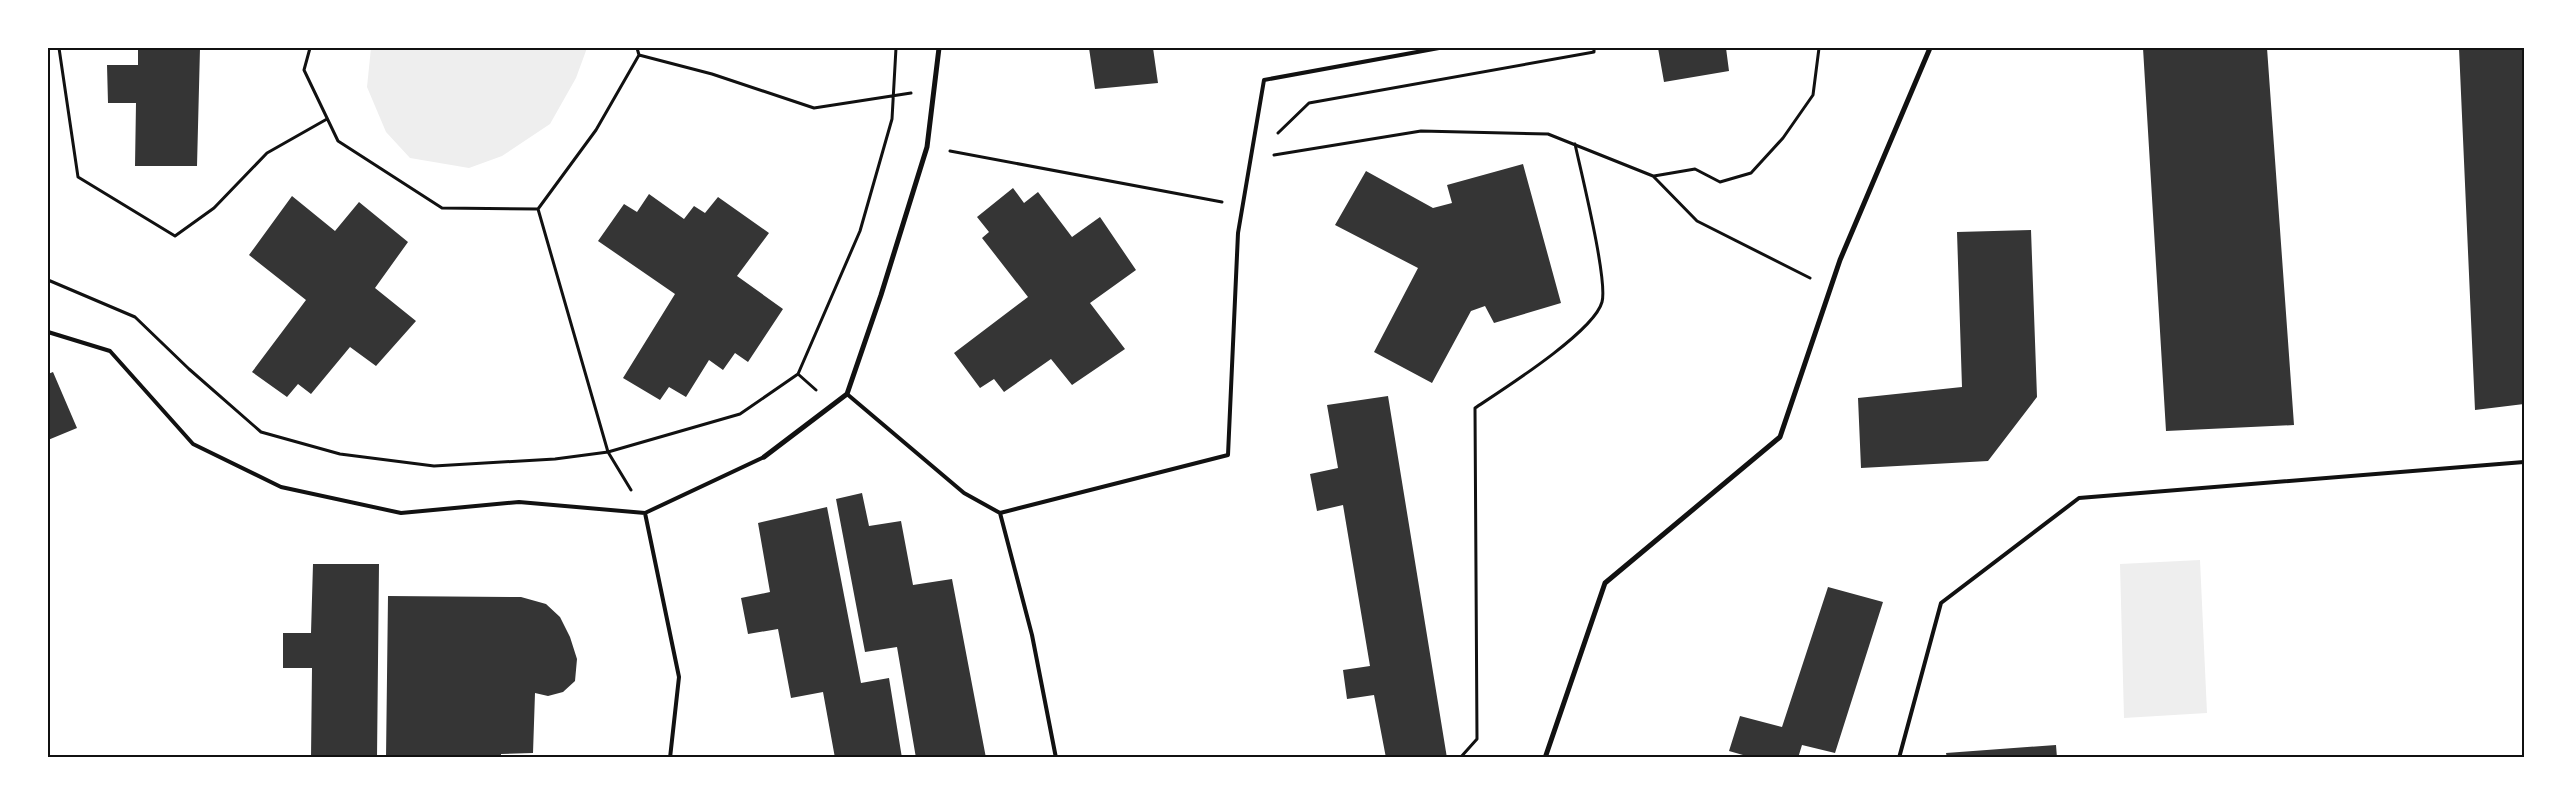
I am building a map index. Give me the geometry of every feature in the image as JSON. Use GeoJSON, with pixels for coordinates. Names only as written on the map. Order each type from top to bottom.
{"type":"FeatureCollection","features":[{"type":"Feature","properties":{"kind":"street"},"geometry":{"type":"LineString","coordinates":[[764,457],[847,394],[881,295],[927,147],[939,48]]}},
{"type":"Feature","properties":{"kind":"street"},"geometry":{"type":"LineString","coordinates":[[1545,758],[1605,583],[1780,437],[1840,260],[1930,48]]}},
{"type":"Feature","properties":{"kind":"lane"},"geometry":{"type":"LineString","coordinates":[[847,394],[964,493],[1000,513],[1228,456],[1238,234],[1264,80],[1439,48]]}},
{"type":"Feature","properties":{"kind":"lane"},"geometry":{"type":"LineString","coordinates":[[48,332],[110,351],[193,444],[282,488],[401,513],[519,502],[646,513],[764,457]]}},
{"type":"Feature","properties":{"kind":"lane"},"geometry":{"type":"LineString","coordinates":[[1899,758],[1941,603],[2079,498],[2524,462]]}},
{"type":"Feature","properties":{"kind":"lane"},"geometry":{"type":"LineString","coordinates":[[646,513],[679,678],[670,758]]}},
{"type":"Feature","properties":{"kind":"lane"},"geometry":{"type":"LineString","coordinates":[[1000,513],[1032,635],[1056,758]]}},
{"type":"Feature","properties":{"kind":"path"},"geometry":{"type":"LineString","coordinates":[[59,48],[78,177],[175,236],[214,208],[266,153],[328,119]]}},
{"type":"Feature","properties":{"kind":"path"},"geometry":{"type":"LineString","coordinates":[[310,48],[304,70],[338,140],[442,208],[538,209]]}},
{"type":"Feature","properties":{"kind":"path"},"geometry":{"type":"LineString","coordinates":[[538,209],[596,130],[639,55],[637,48]]}},
{"type":"Feature","properties":{"kind":"path"},"geometry":{"type":"LineString","coordinates":[[48,280],[135,317],[189,369],[261,432],[340,454],[434,466],[555,459],[608,452],[740,414],[798,374],[860,231],[892,119],[895,95],[896,48]]}},
{"type":"Feature","properties":{"kind":"path"},"geometry":{"type":"LineString","coordinates":[[1250,159],[1309,103],[1594,52],[1594,48]]}},
{"type":"Feature","properties":{"kind":"path"},"geometry":{"type":"LineString","coordinates":[[1653,176],[1696,170],[1720,182],[1750,172],[1783,138],[1813,95],[1819,48]]}},
{"type":"Feature","properties":{"kind":"path"},"geometry":{"type":"LineString","coordinates":[[639,55],[712,74],[814,108],[895,95]]}},
{"type":"Feature","properties":{"kind":"path"},"geometry":{"type":"LineString","coordinates":[[1250,159],[1421,131],[1548,134],[1653,176],[1697,221],[1830,289]]}},
{"type":"Feature","properties":{"kind":"path"},"geometry":{"type":"LineString","coordinates":[[1460,758],[1476,740],[1475,408],[1528,374],[1587,324],[1602,302],[1601,272],[1575,144]]}},
{"type":"Feature","properties":{"kind":"path"},"geometry":{"type":"LineString","coordinates":[[927,147],[1242,206]]}},
{"type":"Feature","properties":{"kind":"path"},"geometry":{"type":"LineString","coordinates":[[538,209],[608,452],[646,513]]}},
{"type":"Feature","properties":{"kind":"shaded area"},"geometry":{"type":"Polygon","coordinates":[[[371,48],[587,48],[576,78],[550,124],[502,156],[469,168],[410,158],[386,132],[367,87],[371,48]]]}},
{"type":"Feature","properties":{"kind":"shaded area"},"geometry":{"type":"Polygon","coordinates":[[[2200,560],[2207,713],[2124,718],[2120,564],[2200,560]]]}},
{"type":"Feature","properties":{"kind":"building"},"geometry":{"type":"Polygon","coordinates":[[[138,48],[200,48],[197,166],[135,166],[136,103],[108,103],[107,65],[138,65],[138,48]]]}},
{"type":"Feature","properties":{"kind":"building"},"geometry":{"type":"Polygon","coordinates":[[[1089,48],[1153,48],[1158,83],[1095,89],[1089,48]]]}},
{"type":"Feature","properties":{"kind":"building"},"geometry":{"type":"Polygon","coordinates":[[[1658,48],[1726,48],[1729,71],[1664,82],[1658,48]]]}},
{"type":"Feature","properties":{"kind":"building"},"geometry":{"type":"Polygon","coordinates":[[[2143,48],[2267,48],[2294,425],[2166,431],[2143,48]]]}},
{"type":"Feature","properties":{"kind":"building"},"geometry":{"type":"Polygon","coordinates":[[[2459,48],[2524,48],[2524,404],[2475,410],[2459,48]]]}},
{"type":"Feature","properties":{"kind":"building"},"geometry":{"type":"Polygon","coordinates":[[[1523,164],[1561,303],[1494,323],[1485,306],[1471,311],[1432,383],[1374,352],[1418,268],[1335,225],[1366,171],[1433,208],[1452,203],[1447,185],[1523,164]]]}},
{"type":"Feature","properties":{"kind":"building"},"geometry":{"type":"Polygon","coordinates":[[[1013,188],[1024,203],[1038,192],[1072,237],[1100,217],[1136,270],[1090,303],[1125,349],[1072,385],[1051,359],[1004,392],[994,379],[980,388],[954,353],[1028,297],[982,238],[989,232],[977,217],[1013,188]]]}},
{"type":"Feature","properties":{"kind":"building"},"geometry":{"type":"Polygon","coordinates":[[[649,194],[684,219],[694,206],[705,213],[718,197],[769,233],[737,276],[783,309],[748,362],[735,353],[723,370],[709,360],[686,397],[669,387],[660,400],[623,378],[675,294],[598,241],[624,204],[637,212],[649,194]]]}},
{"type":"Feature","properties":{"kind":"building"},"geometry":{"type":"Polygon","coordinates":[[[292,196],[335,231],[359,202],[408,242],[375,288],[416,321],[376,366],[350,347],[311,394],[298,384],[287,397],[252,372],[306,300],[249,255],[292,196]]]}},
{"type":"Feature","properties":{"kind":"building"},"geometry":{"type":"Polygon","coordinates":[[[2031,230],[2037,397],[1988,461],[1861,468],[1858,398],[1962,387],[1957,232],[2031,230]]]}},
{"type":"Feature","properties":{"kind":"building"},"geometry":{"type":"Polygon","coordinates":[[[53,372],[77,428],[48,440],[48,374],[53,372]]]}},
{"type":"Feature","properties":{"kind":"building"},"geometry":{"type":"Polygon","coordinates":[[[1388,396],[1447,758],[1386,758],[1374,695],[1347,699],[1343,670],[1370,666],[1343,505],[1317,511],[1310,474],[1338,468],[1327,405],[1388,396]]]}},
{"type":"Feature","properties":{"kind":"building"},"geometry":{"type":"Polygon","coordinates":[[[862,493],[869,526],[901,521],[913,585],[952,579],[986,758],[916,758],[897,647],[865,652],[836,499],[862,493]]]}},
{"type":"Feature","properties":{"kind":"building"},"geometry":{"type":"Polygon","coordinates":[[[827,507],[861,683],[889,678],[902,758],[835,758],[823,692],[791,698],[778,629],[748,634],[741,598],[770,592],[758,523],[827,507]]]}},
{"type":"Feature","properties":{"kind":"building"},"geometry":{"type":"Polygon","coordinates":[[[313,564],[379,564],[377,758],[311,758],[312,668],[283,668],[283,633],[311,633],[313,564]]]}},
{"type":"Feature","properties":{"kind":"building"},"geometry":{"type":"Polygon","coordinates":[[[1828,587],[1883,602],[1835,753],[1802,745],[1798,758],[1743,758],[1743,755],[1729,751],[1740,716],[1782,727],[1828,587]]]}},
{"type":"Feature","properties":{"kind":"building"},"geometry":{"type":"Polygon","coordinates":[[[388,596],[521,597],[546,604],[560,617],[570,637],[577,659],[575,681],[563,692],[548,696],[535,693],[533,753],[501,754],[501,758],[386,758],[388,596]]]}},
{"type":"Feature","properties":{"kind":"building"},"geometry":{"type":"Polygon","coordinates":[[[2056,745],[2057,758],[1947,758],[1946,753],[2056,745]]]}}]}
